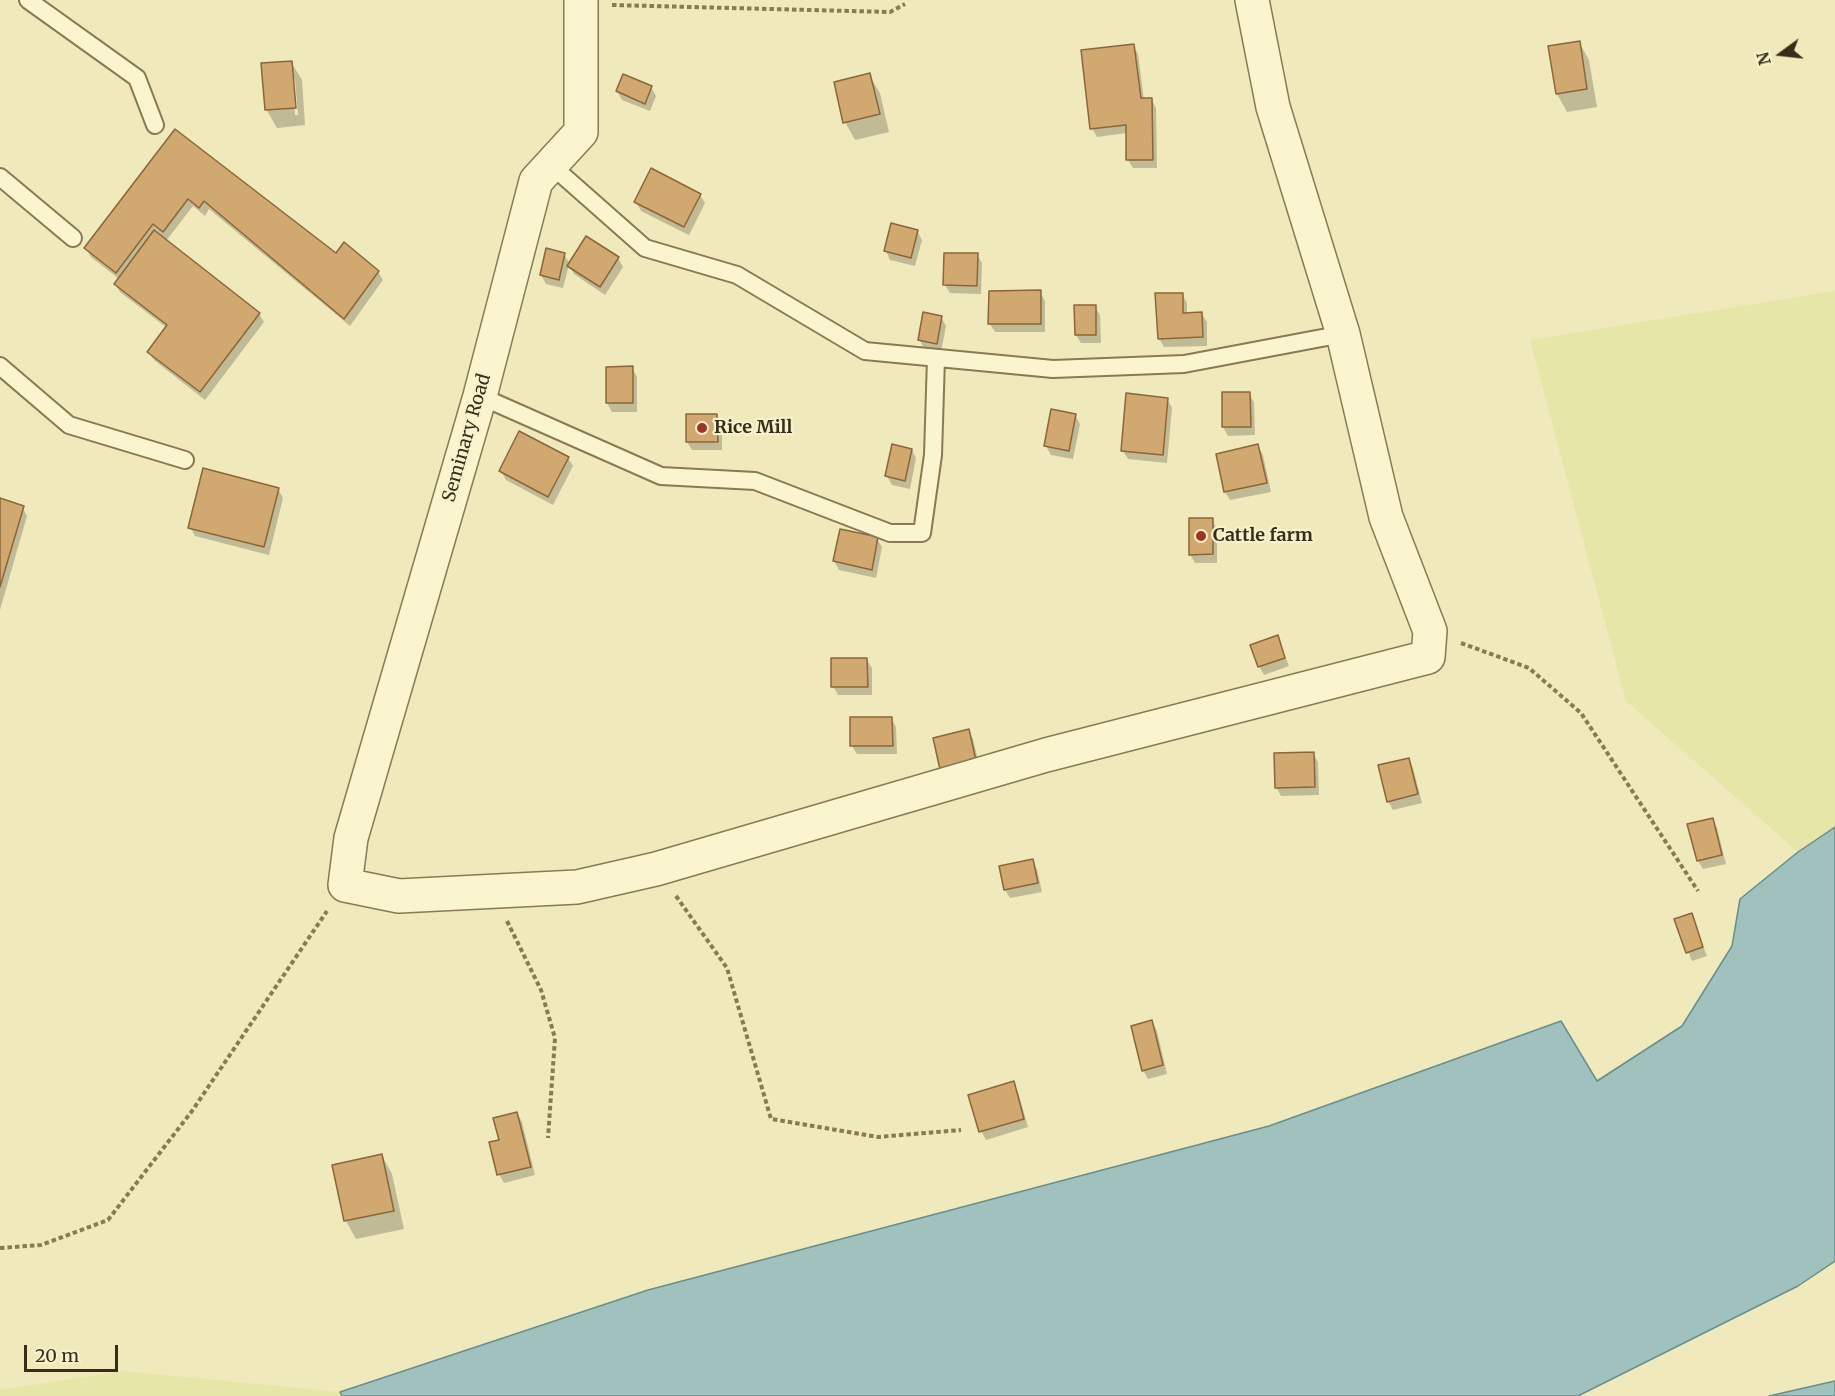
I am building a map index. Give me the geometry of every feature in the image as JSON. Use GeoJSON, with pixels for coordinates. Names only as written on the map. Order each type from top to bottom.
{"type":"FeatureCollection","features":[{"type":"Feature","properties":{"kind":"street"},"geometry":{"type":"LineString","coordinates":[[345,885],[399,896],[577,887],[656,869],[1046,755],[1428,657],[1430,631],[1386,517],[1343,334],[1273,107],[1252,0]]}},
{"type":"Feature","properties":{"kind":"street","name":"Seminary Road"},"geometry":{"type":"LineString","coordinates":[[345,885],[351,838],[480,396],[536,181],[581,132],[581,2]]}},
{"type":"Feature","properties":{"kind":"lane"},"geometry":{"type":"LineString","coordinates":[[28,0],[137,78],[155,125]]}},
{"type":"Feature","properties":{"kind":"lane"},"geometry":{"type":"LineString","coordinates":[[551,165],[645,248],[737,275],[865,351],[1053,369],[1184,364],[1343,334]]}},
{"type":"Feature","properties":{"kind":"lane"},"geometry":{"type":"LineString","coordinates":[[0,177],[73,238]]}},
{"type":"Feature","properties":{"kind":"lane"},"geometry":{"type":"LineString","coordinates":[[480,396],[661,476],[755,482],[890,532],[922,533],[933,455],[936,358]]}},
{"type":"Feature","properties":{"kind":"lane"},"geometry":{"type":"LineString","coordinates":[[0,366],[69,425],[184,460]]}},
{"type":"Feature","properties":{"kind":"path"},"geometry":{"type":"LineString","coordinates":[[581,2],[890,12],[905,4]]}},
{"type":"Feature","properties":{"kind":"path"},"geometry":{"type":"LineString","coordinates":[[1430,631],[1529,668],[1581,713],[1698,891]]}},
{"type":"Feature","properties":{"kind":"path"},"geometry":{"type":"LineString","coordinates":[[656,869],[728,968],[771,1119],[878,1137],[961,1130]]}},
{"type":"Feature","properties":{"kind":"path"},"geometry":{"type":"LineString","coordinates":[[0,1248],[41,1245],[108,1220],[192,1111],[345,885]]}},
{"type":"Feature","properties":{"kind":"path"},"geometry":{"type":"LineString","coordinates":[[492,891],[541,990],[555,1038],[548,1138]]}},
{"type":"Feature","properties":{"kind":"green space"},"geometry":{"type":"Polygon","coordinates":[[[1835,291],[1835,827],[1798,852],[1626,701],[1530,340],[1835,291]]]}},
{"type":"Feature","properties":{"kind":"green space"},"geometry":{"type":"Polygon","coordinates":[[[122,1371],[340,1392],[342,1396],[0,1396],[0,1390],[122,1371]]]}},
{"type":"Feature","properties":{"kind":"water"},"geometry":{"type":"Polygon","coordinates":[[[1835,827],[1835,1261],[1798,1286],[1578,1396],[342,1396],[340,1392],[648,1290],[1269,1126],[1561,1021],[1597,1081],[1682,1026],[1732,946],[1740,899],[1798,852],[1835,827]]]}},
{"type":"Feature","properties":{"kind":"water"},"geometry":{"type":"Polygon","coordinates":[[[1835,1381],[1835,1396],[1769,1396],[1835,1381]]]}},
{"type":"Feature","properties":{"kind":"building"},"geometry":{"type":"Polygon","coordinates":[[[1580,41],[1587,89],[1556,94],[1548,46],[1580,41]]]}},
{"type":"Feature","properties":{"kind":"building"},"geometry":{"type":"Polygon","coordinates":[[[1134,44],[1141,98],[1152,98],[1153,160],[1126,160],[1126,125],[1090,129],[1081,50],[1134,44]]]}},
{"type":"Feature","properties":{"kind":"building"},"geometry":{"type":"Polygon","coordinates":[[[292,61],[296,108],[265,110],[261,63],[292,61]]]}},
{"type":"Feature","properties":{"kind":"building"},"geometry":{"type":"Polygon","coordinates":[[[870,73],[880,114],[843,123],[834,82],[870,73]]]}},
{"type":"Feature","properties":{"kind":"building"},"geometry":{"type":"Polygon","coordinates":[[[623,74],[652,86],[645,104],[616,91],[623,74]]]}},
{"type":"Feature","properties":{"kind":"building"},"geometry":{"type":"Polygon","coordinates":[[[175,129],[336,253],[344,242],[379,271],[344,319],[204,201],[199,208],[188,199],[163,232],[153,224],[116,273],[84,248],[175,129]]]}},
{"type":"Feature","properties":{"kind":"building"},"geometry":{"type":"Polygon","coordinates":[[[651,168],[701,194],[684,227],[634,202],[651,168]]]}},
{"type":"Feature","properties":{"kind":"building"},"geometry":{"type":"Polygon","coordinates":[[[891,223],[918,230],[911,258],[884,251],[891,223]]]}},
{"type":"Feature","properties":{"kind":"building"},"geometry":{"type":"Polygon","coordinates":[[[154,230],[260,313],[200,392],[147,352],[167,325],[114,284],[154,230]]]}},
{"type":"Feature","properties":{"kind":"building"},"geometry":{"type":"Polygon","coordinates":[[[586,236],[619,257],[600,287],[567,266],[586,236]]]}},
{"type":"Feature","properties":{"kind":"building"},"geometry":{"type":"Polygon","coordinates":[[[546,248],[565,253],[559,280],[540,275],[546,248]]]}},
{"type":"Feature","properties":{"kind":"building"},"geometry":{"type":"Polygon","coordinates":[[[944,253],[978,253],[977,286],[943,285],[944,253]]]}},
{"type":"Feature","properties":{"kind":"building"},"geometry":{"type":"Polygon","coordinates":[[[1041,290],[1041,324],[988,324],[989,291],[1041,290]]]}},
{"type":"Feature","properties":{"kind":"building"},"geometry":{"type":"Polygon","coordinates":[[[1155,293],[1183,293],[1183,313],[1202,312],[1203,337],[1158,339],[1155,293]]]}},
{"type":"Feature","properties":{"kind":"building"},"geometry":{"type":"Polygon","coordinates":[[[1074,305],[1096,305],[1096,335],[1075,335],[1074,305]]]}},
{"type":"Feature","properties":{"kind":"building"},"geometry":{"type":"Polygon","coordinates":[[[923,312],[942,316],[937,344],[918,340],[923,312]]]}},
{"type":"Feature","properties":{"kind":"building"},"geometry":{"type":"Polygon","coordinates":[[[633,366],[633,403],[606,403],[606,367],[633,366]]]}},
{"type":"Feature","properties":{"kind":"building"},"geometry":{"type":"Polygon","coordinates":[[[1222,392],[1250,392],[1251,427],[1222,427],[1222,392]]]}},
{"type":"Feature","properties":{"kind":"building"},"geometry":{"type":"Polygon","coordinates":[[[1126,393],[1168,398],[1163,455],[1121,451],[1126,393]]]}},
{"type":"Feature","properties":{"kind":"building"},"geometry":{"type":"Polygon","coordinates":[[[1051,409],[1076,414],[1069,451],[1044,446],[1051,409]]]}},
{"type":"Feature","properties":{"kind":"building","name":"Rice Mill"},"geometry":{"type":"Polygon","coordinates":[[[686,414],[717,414],[718,442],[686,442],[686,414]]]}},
{"type":"Feature","properties":{"kind":"building"},"geometry":{"type":"Polygon","coordinates":[[[519,431],[569,457],[548,497],[499,471],[519,431]]]}},
{"type":"Feature","properties":{"kind":"building"},"geometry":{"type":"Polygon","coordinates":[[[892,444],[912,449],[905,481],[885,476],[892,444]]]}},
{"type":"Feature","properties":{"kind":"building"},"geometry":{"type":"Polygon","coordinates":[[[1258,444],[1267,483],[1224,492],[1216,454],[1258,444]]]}},
{"type":"Feature","properties":{"kind":"building"},"geometry":{"type":"Polygon","coordinates":[[[203,468],[279,488],[264,547],[188,528],[203,468]]]}},
{"type":"Feature","properties":{"kind":"building"},"geometry":{"type":"Polygon","coordinates":[[[0,498],[24,506],[0,587],[0,498]]]}},
{"type":"Feature","properties":{"kind":"building","name":"Cattle farm"},"geometry":{"type":"Polygon","coordinates":[[[1189,518],[1213,518],[1213,554],[1189,555],[1189,518]]]}},
{"type":"Feature","properties":{"kind":"building"},"geometry":{"type":"Polygon","coordinates":[[[840,529],[878,537],[872,570],[833,561],[840,529]]]}},
{"type":"Feature","properties":{"kind":"building"},"geometry":{"type":"Polygon","coordinates":[[[1278,635],[1285,658],[1258,667],[1250,645],[1278,635]]]}},
{"type":"Feature","properties":{"kind":"building"},"geometry":{"type":"Polygon","coordinates":[[[831,658],[867,658],[868,687],[831,687],[831,658]]]}},
{"type":"Feature","properties":{"kind":"building"},"geometry":{"type":"Polygon","coordinates":[[[850,717],[892,717],[893,746],[850,746],[850,717]]]}},
{"type":"Feature","properties":{"kind":"building"},"geometry":{"type":"Polygon","coordinates":[[[969,729],[977,765],[941,774],[933,738],[969,729]]]}},
{"type":"Feature","properties":{"kind":"building"},"geometry":{"type":"Polygon","coordinates":[[[1314,752],[1315,787],[1275,788],[1274,753],[1314,752]]]}},
{"type":"Feature","properties":{"kind":"building"},"geometry":{"type":"Polygon","coordinates":[[[1409,758],[1418,794],[1387,802],[1378,765],[1409,758]]]}},
{"type":"Feature","properties":{"kind":"building"},"geometry":{"type":"Polygon","coordinates":[[[1713,818],[1722,855],[1697,861],[1687,824],[1713,818]]]}},
{"type":"Feature","properties":{"kind":"building"},"geometry":{"type":"Polygon","coordinates":[[[1033,859],[1038,883],[1004,890],[999,866],[1033,859]]]}},
{"type":"Feature","properties":{"kind":"building"},"geometry":{"type":"Polygon","coordinates":[[[1692,913],[1703,947],[1686,953],[1674,919],[1692,913]]]}},
{"type":"Feature","properties":{"kind":"building"},"geometry":{"type":"Polygon","coordinates":[[[1152,1020],[1163,1065],[1142,1071],[1131,1026],[1152,1020]]]}},
{"type":"Feature","properties":{"kind":"building"},"geometry":{"type":"Polygon","coordinates":[[[1014,1081],[1024,1119],[979,1132],[968,1095],[1014,1081]]]}},
{"type":"Feature","properties":{"kind":"building"},"geometry":{"type":"Polygon","coordinates":[[[517,1112],[531,1167],[497,1175],[489,1142],[499,1140],[493,1118],[517,1112]]]}},
{"type":"Feature","properties":{"kind":"building"},"geometry":{"type":"Polygon","coordinates":[[[382,1154],[394,1211],[344,1221],[332,1165],[382,1154]]]}},
{"type":"Feature","properties":{"kind":"place","name":"Rice Mill"},"geometry":{"type":"Point","coordinates":[702,428]}},
{"type":"Feature","properties":{"kind":"place","name":"Cattle farm"},"geometry":{"type":"Point","coordinates":[1201,536]}}]}
